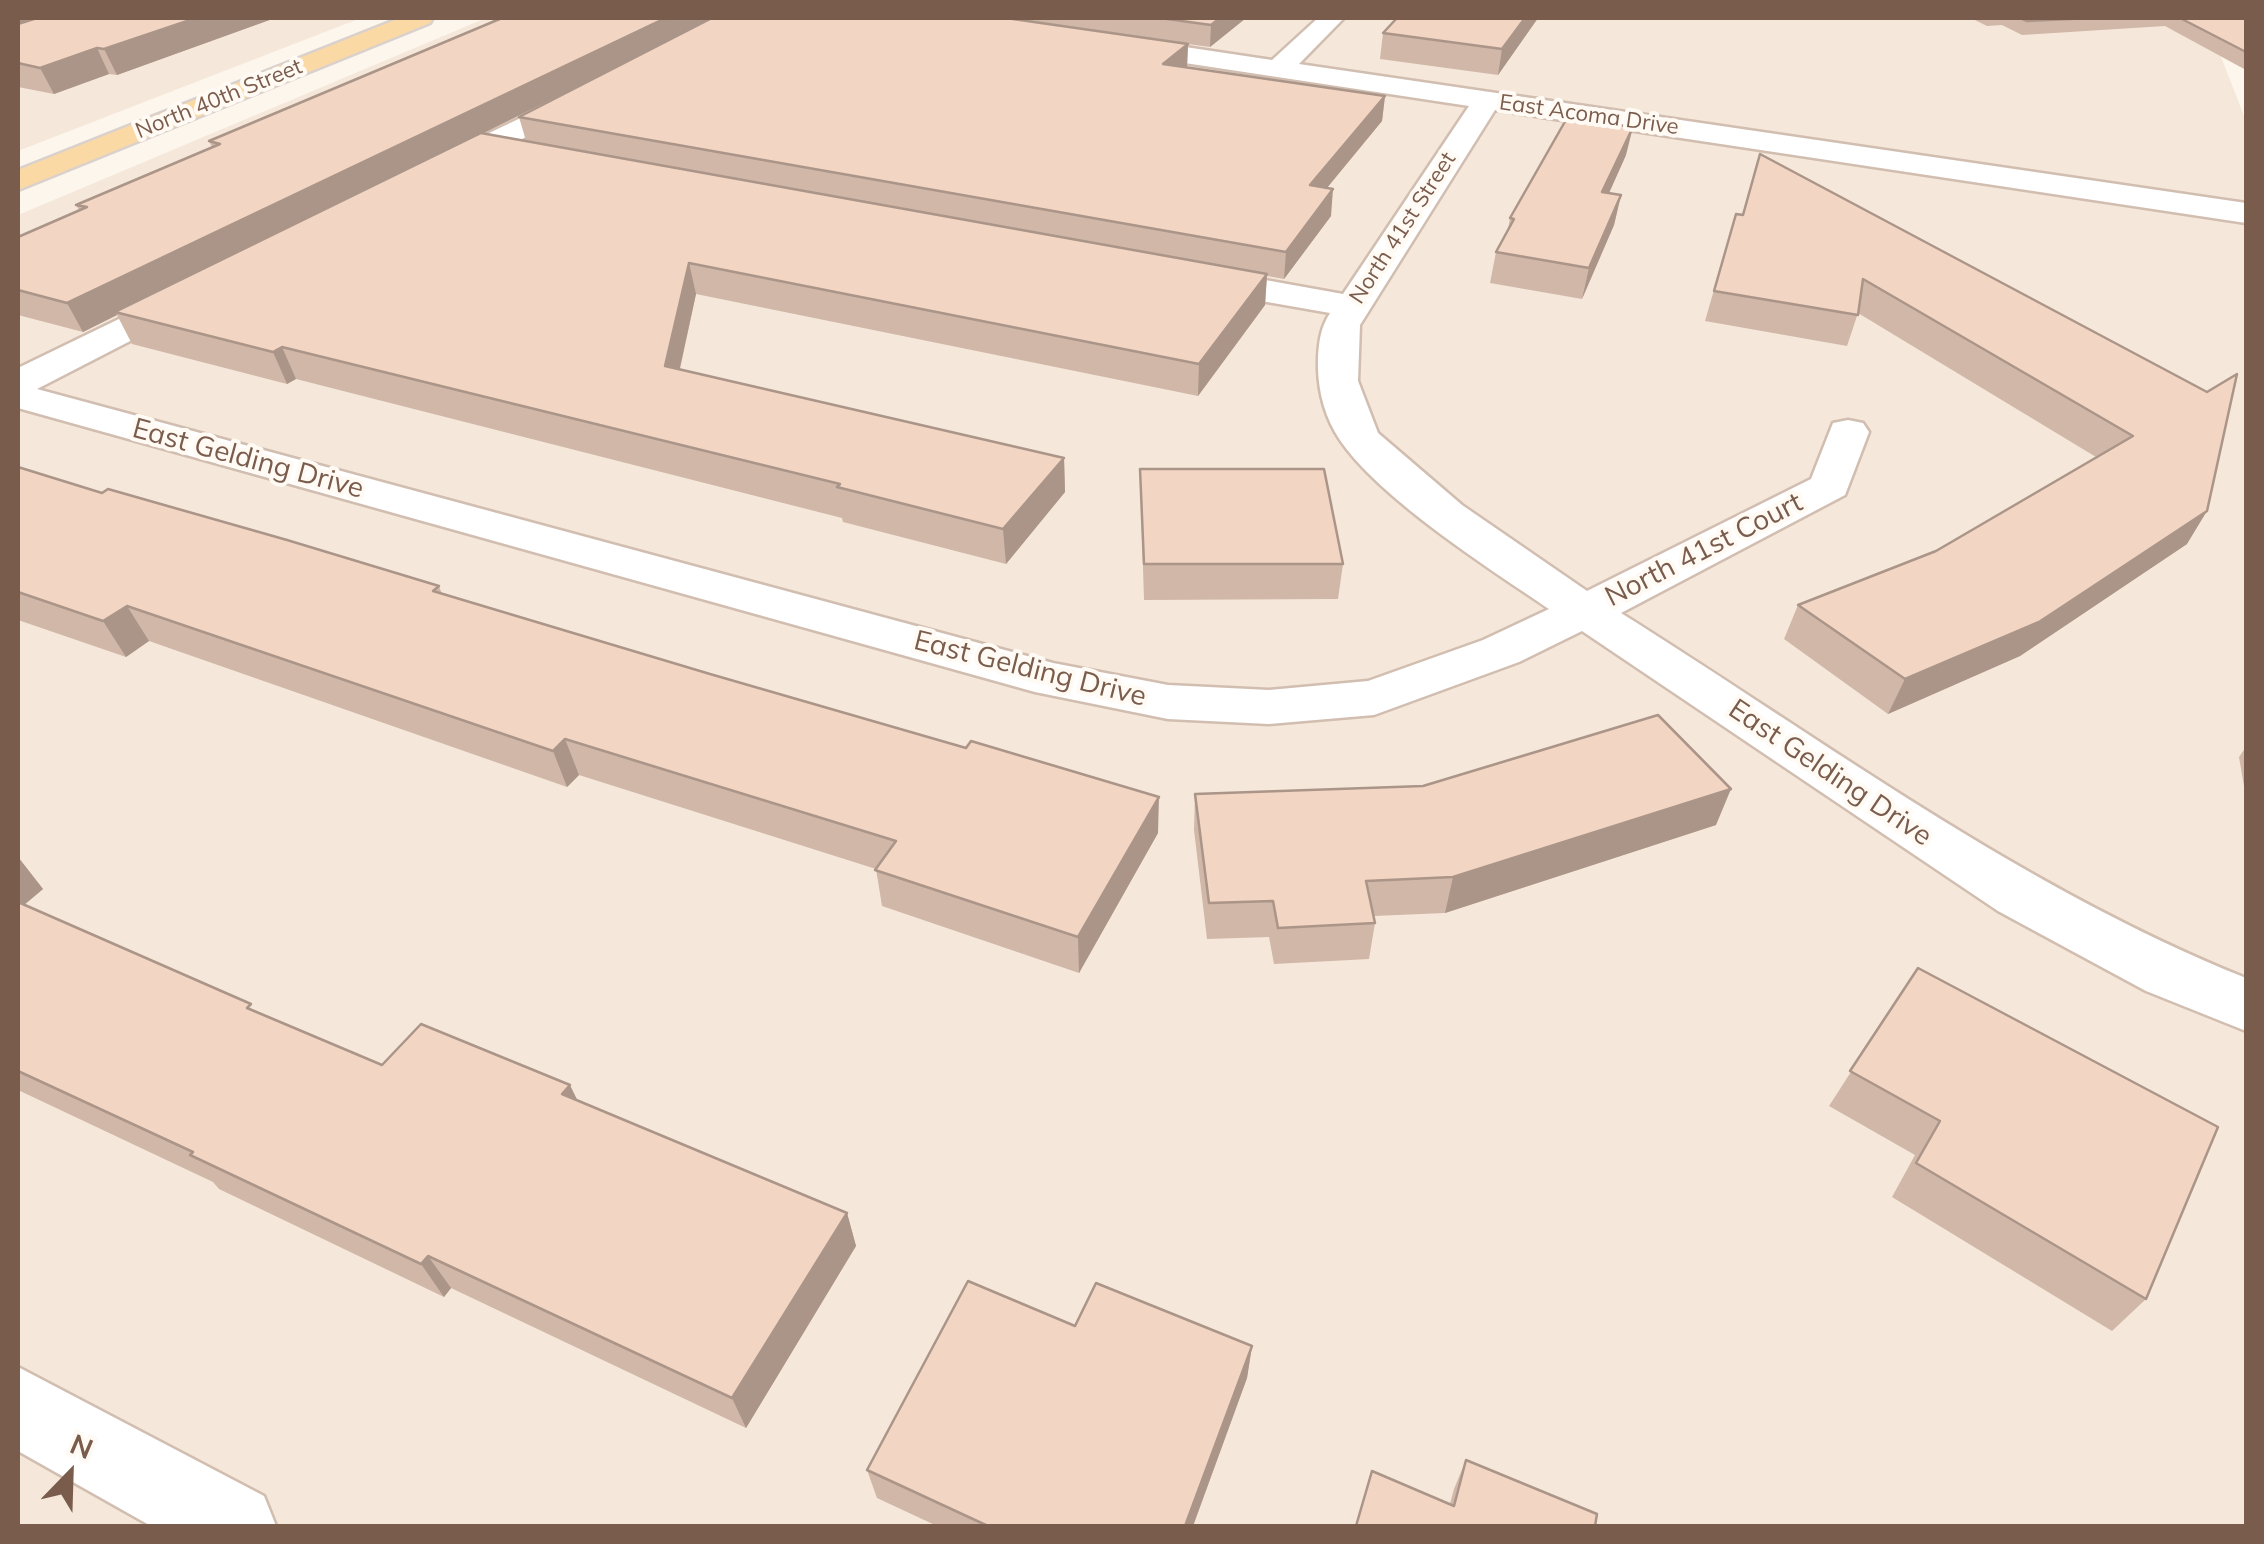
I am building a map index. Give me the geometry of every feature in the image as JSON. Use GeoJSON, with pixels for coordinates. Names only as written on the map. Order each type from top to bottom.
{"type":"FeatureCollection","features":[{"type":"Feature","properties":{"kind":"main road","name":"North 40th Street"},"geometry":{"type":"LineString","coordinates":[[18,180],[422,18]]}},
{"type":"Feature","properties":{"kind":"street"},"geometry":{"type":"LineString","coordinates":[[1278,69],[1332,18]]}},
{"type":"Feature","properties":{"kind":"street","name":"East Acoma Drive"},"geometry":{"type":"LineString","coordinates":[[1085,40],[2246,213]]}},
{"type":"Feature","properties":{"kind":"street"},"geometry":{"type":"LineString","coordinates":[[413,182],[620,78]]}},
{"type":"Feature","properties":{"kind":"street","name":"North 41st Street"},"geometry":{"type":"LineString","coordinates":[[1487,100],[1351,306],[1341,325],[1334,360],[1340,392],[1357,434],[1383,462],[1443,512],[1580,611]]}},
{"type":"Feature","properties":{"kind":"street"},"geometry":{"type":"LineString","coordinates":[[482,147],[534,156]]}},
{"type":"Feature","properties":{"kind":"street"},"geometry":{"type":"LineString","coordinates":[[1160,272],[1351,306]]}},
{"type":"Feature","properties":{"kind":"street"},"geometry":{"type":"LineString","coordinates":[[18,383],[224,278]]}},
{"type":"Feature","properties":{"kind":"street","name":"East Gelding Drive"},"geometry":{"type":"LineString","coordinates":[[18,396],[1053,680],[1168,702],[1269,707],[1374,698],[1501,651],[1580,611],[1952,854],[2064,922],[2180,980],[2246,1005]]}},
{"type":"Feature","properties":{"kind":"street","name":"North 41st Court"},"geometry":{"type":"LineString","coordinates":[[1580,611],[1681,565],[1830,486],[1848,432]]}},
{"type":"Feature","properties":{"kind":"street"},"geometry":{"type":"LineString","coordinates":[[18,1407],[234,1526]]}},
{"type":"Feature","properties":{"kind":"shaded area"},"geometry":{"type":"Polygon","coordinates":[[[18,18],[361,18],[18,151],[18,18]]]}},
{"type":"Feature","properties":{"kind":"shaded area"},"geometry":{"type":"Polygon","coordinates":[[[486,18],[2206,18],[2246,121],[2246,1526],[18,1526],[18,215],[486,18]]]}},
{"type":"Feature","properties":{"kind":"building"},"geometry":{"type":"Polygon","coordinates":[[[37,18],[196,18],[40,68],[18,63],[18,24],[37,18]]]}},
{"type":"Feature","properties":{"kind":"building"},"geometry":{"type":"Polygon","coordinates":[[[502,18],[666,18],[67,303],[18,290],[18,237],[87,207],[76,205],[220,144],[209,141],[502,18]]]}},
{"type":"Feature","properties":{"kind":"building"},"geometry":{"type":"Polygon","coordinates":[[[712,18],[1006,18],[1188,44],[1163,64],[1385,96],[1310,185],[1333,189],[1286,252],[519,117],[712,18]]]}},
{"type":"Feature","properties":{"kind":"building"},"geometry":{"type":"Polygon","coordinates":[[[1160,18],[1220,18],[1211,25],[1160,18]]]}},
{"type":"Feature","properties":{"kind":"building"},"geometry":{"type":"Polygon","coordinates":[[[1397,18],[1525,18],[1502,49],[1383,33],[1397,18]]]}},
{"type":"Feature","properties":{"kind":"building"},"geometry":{"type":"Polygon","coordinates":[[[2020,18],[2090,18],[2027,21],[2020,18]]]}},
{"type":"Feature","properties":{"kind":"building"},"geometry":{"type":"Polygon","coordinates":[[[2180,18],[2246,18],[2246,52],[2180,18]]]}},
{"type":"Feature","properties":{"kind":"building"},"geometry":{"type":"Polygon","coordinates":[[[1567,118],[1633,127],[1602,192],[1621,195],[1589,268],[1496,252],[1514,219],[1510,218],[1567,118]]]}},
{"type":"Feature","properties":{"kind":"building"},"geometry":{"type":"Polygon","coordinates":[[[481,133],[1267,274],[1199,364],[689,263],[665,366],[1064,458],[1003,529],[837,487],[840,484],[282,347],[273,352],[115,312],[481,133]]]}},
{"type":"Feature","properties":{"kind":"building"},"geometry":{"type":"Polygon","coordinates":[[[1760,154],[2207,392],[2237,374],[2207,511],[2039,622],[1905,679],[1798,605],[1936,551],[2133,436],[1863,279],[1858,315],[1714,291],[1736,214],[1743,215],[1760,154]]]}},
{"type":"Feature","properties":{"kind":"building"},"geometry":{"type":"Polygon","coordinates":[[[18,467],[102,493],[108,489],[287,540],[439,586],[433,591],[710,674],[966,748],[971,741],[1159,797],[1078,937],[875,870],[896,841],[565,739],[553,751],[127,606],[103,621],[18,592],[18,467]]]}},
{"type":"Feature","properties":{"kind":"building"},"geometry":{"type":"Polygon","coordinates":[[[1140,469],[1324,469],[1343,564],[1144,564],[1140,469]]]}},
{"type":"Feature","properties":{"kind":"building"},"geometry":{"type":"Polygon","coordinates":[[[1658,715],[1731,789],[1453,877],[1366,881],[1375,923],[1278,928],[1273,901],[1209,903],[1195,794],[1423,786],[1658,715]]]}},
{"type":"Feature","properties":{"kind":"building"},"geometry":{"type":"Polygon","coordinates":[[[18,902],[251,1004],[247,1008],[382,1065],[421,1024],[570,1085],[562,1094],[847,1213],[732,1398],[428,1256],[421,1264],[18,1071],[18,902]]]}},
{"type":"Feature","properties":{"kind":"building"},"geometry":{"type":"Polygon","coordinates":[[[1918,968],[2218,1127],[2146,1299],[1916,1163],[1940,1121],[1850,1071],[1918,968]]]}},
{"type":"Feature","properties":{"kind":"building"},"geometry":{"type":"Polygon","coordinates":[[[968,1281],[1075,1326],[1096,1283],[1252,1346],[1185,1526],[988,1526],[867,1470],[968,1281]]]}},
{"type":"Feature","properties":{"kind":"building"},"geometry":{"type":"Polygon","coordinates":[[[1466,1460],[1597,1514],[1595,1526],[1356,1526],[1372,1471],[1454,1506],[1466,1460]]]}}]}
